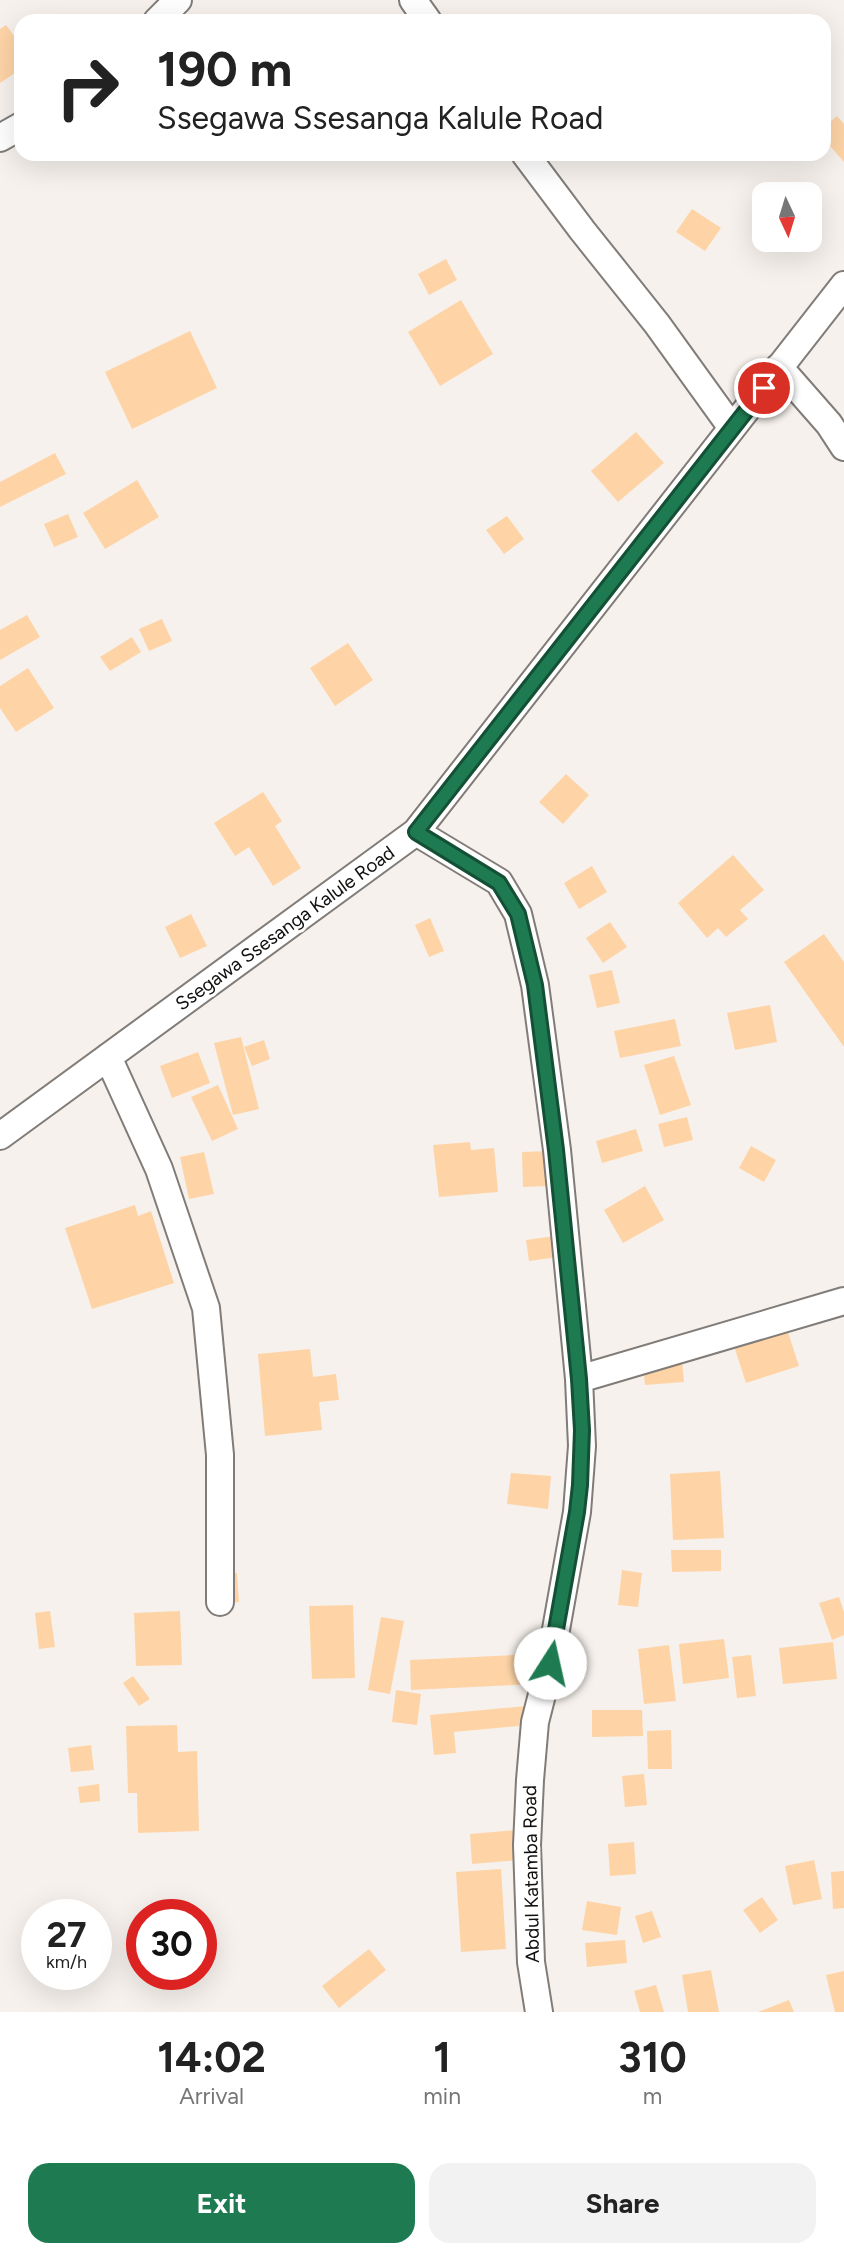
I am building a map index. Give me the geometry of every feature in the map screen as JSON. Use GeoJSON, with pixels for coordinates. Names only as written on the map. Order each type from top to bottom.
{"type":"FeatureCollection","features":[{"type":"Feature","properties":{"kind":"street"},"geometry":{"type":"LineString","coordinates":[[164,14],[178,0]]}},
{"type":"Feature","properties":{"kind":"street"},"geometry":{"type":"LineString","coordinates":[[530,161],[657,324],[732,428]]}},
{"type":"Feature","properties":{"kind":"street","name":"Ssegawa Ssesanga Kalule Road"},"geometry":{"type":"LineString","coordinates":[[0,1136],[416,832],[844,285]]}},
{"type":"Feature","properties":{"kind":"street"},"geometry":{"type":"LineString","coordinates":[[779,368],[829,424],[844,447]]}},
{"type":"Feature","properties":{"kind":"street","name":"Abdul Katamba Road"},"geometry":{"type":"LineString","coordinates":[[416,832],[499,883],[518,914],[535,985],[556,1150],[579,1379],[582,1446],[577,1512],[550,1663],[535,1722],[530,1780],[527,1845],[531,1949],[538,2012]]}},
{"type":"Feature","properties":{"kind":"street"},"geometry":{"type":"LineString","coordinates":[[108,1057],[159,1169],[206,1308],[220,1455],[220,1602]]}},
{"type":"Feature","properties":{"kind":"street"},"geometry":{"type":"LineString","coordinates":[[579,1379],[844,1301]]}},
{"type":"Feature","properties":{"kind":"building"},"geometry":{"type":"Polygon","coordinates":[[[6,25],[14,36],[14,74],[0,83],[0,29],[6,25]]]}},
{"type":"Feature","properties":{"kind":"building"},"geometry":{"type":"Polygon","coordinates":[[[837,116],[844,124],[844,162],[831,147],[831,121],[837,116]]]}},
{"type":"Feature","properties":{"kind":"building"},"geometry":{"type":"Polygon","coordinates":[[[692,209],[721,228],[705,251],[676,232],[692,209]]]}},
{"type":"Feature","properties":{"kind":"building"},"geometry":{"type":"Polygon","coordinates":[[[446,259],[457,280],[429,295],[418,274],[446,259]]]}},
{"type":"Feature","properties":{"kind":"building"},"geometry":{"type":"Polygon","coordinates":[[[461,300],[493,354],[440,386],[408,332],[461,300]]]}},
{"type":"Feature","properties":{"kind":"building"},"geometry":{"type":"Polygon","coordinates":[[[190,331],[217,388],[132,429],[105,372],[190,331]]]}},
{"type":"Feature","properties":{"kind":"building"},"geometry":{"type":"Polygon","coordinates":[[[636,432],[664,463],[618,502],[591,471],[636,432]]]}},
{"type":"Feature","properties":{"kind":"building"},"geometry":{"type":"Polygon","coordinates":[[[55,453],[66,474],[0,507],[0,482],[55,453]]]}},
{"type":"Feature","properties":{"kind":"building"},"geometry":{"type":"Polygon","coordinates":[[[137,480],[159,517],[105,549],[83,513],[137,480]]]}},
{"type":"Feature","properties":{"kind":"building"},"geometry":{"type":"Polygon","coordinates":[[[68,514],[78,537],[54,547],[44,524],[68,514]]]}},
{"type":"Feature","properties":{"kind":"building"},"geometry":{"type":"Polygon","coordinates":[[[507,516],[524,539],[504,554],[486,530],[507,516]]]}},
{"type":"Feature","properties":{"kind":"building"},"geometry":{"type":"Polygon","coordinates":[[[27,615],[40,637],[0,660],[0,630],[27,615]]]}},
{"type":"Feature","properties":{"kind":"building"},"geometry":{"type":"Polygon","coordinates":[[[162,619],[172,641],[149,651],[139,629],[162,619]]]}},
{"type":"Feature","properties":{"kind":"building"},"geometry":{"type":"Polygon","coordinates":[[[132,637],[141,652],[110,671],[100,657],[132,637]]]}},
{"type":"Feature","properties":{"kind":"building"},"geometry":{"type":"Polygon","coordinates":[[[348,643],[373,680],[335,706],[310,668],[348,643]]]}},
{"type":"Feature","properties":{"kind":"building"},"geometry":{"type":"Polygon","coordinates":[[[28,668],[54,708],[16,732],[0,708],[0,686],[28,668]]]}},
{"type":"Feature","properties":{"kind":"building"},"geometry":{"type":"Polygon","coordinates":[[[566,774],[589,795],[563,824],[539,802],[566,774]]]}},
{"type":"Feature","properties":{"kind":"building"},"geometry":{"type":"Polygon","coordinates":[[[263,792],[282,821],[275,826],[301,868],[273,886],[249,847],[235,856],[214,823],[263,792]]]}},
{"type":"Feature","properties":{"kind":"building"},"geometry":{"type":"Polygon","coordinates":[[[733,855],[764,890],[740,910],[748,919],[726,937],[718,928],[707,938],[678,903],[733,855]]]}},
{"type":"Feature","properties":{"kind":"building"},"geometry":{"type":"Polygon","coordinates":[[[592,866],[607,892],[579,909],[564,883],[592,866]]]}},
{"type":"Feature","properties":{"kind":"building"},"geometry":{"type":"Polygon","coordinates":[[[191,914],[207,946],[180,958],[165,927],[191,914]]]}},
{"type":"Feature","properties":{"kind":"building"},"geometry":{"type":"Polygon","coordinates":[[[430,918],[444,951],[429,957],[415,925],[430,918]]]}},
{"type":"Feature","properties":{"kind":"building"},"geometry":{"type":"Polygon","coordinates":[[[610,922],[627,947],[603,963],[586,938],[610,922]]]}},
{"type":"Feature","properties":{"kind":"building"},"geometry":{"type":"Polygon","coordinates":[[[824,934],[844,962],[844,1047],[784,962],[824,934]]]}},
{"type":"Feature","properties":{"kind":"building"},"geometry":{"type":"Polygon","coordinates":[[[612,970],[620,1003],[597,1008],[589,975],[612,970]]]}},
{"type":"Feature","properties":{"kind":"building"},"geometry":{"type":"Polygon","coordinates":[[[770,1005],[777,1042],[735,1050],[727,1013],[770,1005]]]}},
{"type":"Feature","properties":{"kind":"building"},"geometry":{"type":"Polygon","coordinates":[[[675,1019],[681,1046],[620,1058],[614,1031],[675,1019]]]}},
{"type":"Feature","properties":{"kind":"building"},"geometry":{"type":"Polygon","coordinates":[[[241,1037],[259,1109],[233,1115],[214,1043],[241,1037]]]}},
{"type":"Feature","properties":{"kind":"building"},"geometry":{"type":"Polygon","coordinates":[[[264,1040],[270,1059],[252,1066],[244,1047],[264,1040]]]}},
{"type":"Feature","properties":{"kind":"building"},"geometry":{"type":"Polygon","coordinates":[[[198,1052],[210,1083],[172,1098],[160,1066],[198,1052]]]}},
{"type":"Feature","properties":{"kind":"building"},"geometry":{"type":"Polygon","coordinates":[[[674,1056],[691,1105],[660,1115],[644,1065],[674,1056]]]}},
{"type":"Feature","properties":{"kind":"building"},"geometry":{"type":"Polygon","coordinates":[[[218,1085],[238,1129],[212,1141],[191,1097],[218,1085]]]}},
{"type":"Feature","properties":{"kind":"building"},"geometry":{"type":"Polygon","coordinates":[[[687,1117],[693,1140],[664,1147],[658,1124],[687,1117]]]}},
{"type":"Feature","properties":{"kind":"building"},"geometry":{"type":"Polygon","coordinates":[[[636,1129],[643,1151],[602,1163],[596,1141],[636,1129]]]}},
{"type":"Feature","properties":{"kind":"building"},"geometry":{"type":"Polygon","coordinates":[[[470,1142],[471,1150],[494,1148],[498,1192],[439,1197],[433,1145],[470,1142]]]}},
{"type":"Feature","properties":{"kind":"building"},"geometry":{"type":"Polygon","coordinates":[[[751,1146],[776,1160],[764,1182],[739,1168],[751,1146]]]}},
{"type":"Feature","properties":{"kind":"building"},"geometry":{"type":"Polygon","coordinates":[[[548,1151],[549,1186],[523,1187],[522,1152],[548,1151]]]}},
{"type":"Feature","properties":{"kind":"building"},"geometry":{"type":"Polygon","coordinates":[[[204,1152],[214,1194],[189,1199],[180,1157],[204,1152]]]}},
{"type":"Feature","properties":{"kind":"building"},"geometry":{"type":"Polygon","coordinates":[[[645,1186],[664,1220],[623,1243],[604,1210],[645,1186]]]}},
{"type":"Feature","properties":{"kind":"building"},"geometry":{"type":"Polygon","coordinates":[[[135,1205],[138,1216],[151,1211],[174,1283],[92,1309],[65,1228],[135,1205]]]}},
{"type":"Feature","properties":{"kind":"building"},"geometry":{"type":"Polygon","coordinates":[[[555,1236],[558,1257],[529,1261],[526,1240],[555,1236]]]}},
{"type":"Feature","properties":{"kind":"building"},"geometry":{"type":"Polygon","coordinates":[[[785,1323],[799,1366],[746,1383],[732,1340],[785,1323]]]}},
{"type":"Feature","properties":{"kind":"building"},"geometry":{"type":"Polygon","coordinates":[[[310,1349],[313,1377],[336,1374],[339,1400],[319,1402],[322,1430],[265,1436],[258,1354],[310,1349]]]}},
{"type":"Feature","properties":{"kind":"building"},"geometry":{"type":"Polygon","coordinates":[[[682,1361],[684,1382],[645,1385],[643,1365],[682,1361]]]}},
{"type":"Feature","properties":{"kind":"building"},"geometry":{"type":"Polygon","coordinates":[[[720,1471],[724,1538],[673,1540],[670,1474],[720,1471]]]}},
{"type":"Feature","properties":{"kind":"building"},"geometry":{"type":"Polygon","coordinates":[[[511,1473],[551,1476],[548,1509],[507,1504],[511,1473]]]}},
{"type":"Feature","properties":{"kind":"building"},"geometry":{"type":"Polygon","coordinates":[[[671,1550],[721,1550],[721,1571],[672,1572],[671,1550]]]}},
{"type":"Feature","properties":{"kind":"building"},"geometry":{"type":"Polygon","coordinates":[[[622,1570],[642,1573],[638,1607],[618,1605],[622,1570]]]}},
{"type":"Feature","properties":{"kind":"building"},"geometry":{"type":"Polygon","coordinates":[[[237,1573],[239,1602],[212,1604],[210,1575],[237,1573]]]}},
{"type":"Feature","properties":{"kind":"building"},"geometry":{"type":"Polygon","coordinates":[[[839,1597],[844,1612],[844,1635],[832,1640],[819,1603],[839,1597]]]}},
{"type":"Feature","properties":{"kind":"building"},"geometry":{"type":"Polygon","coordinates":[[[353,1605],[355,1678],[312,1679],[309,1606],[353,1605]]]}},
{"type":"Feature","properties":{"kind":"building"},"geometry":{"type":"Polygon","coordinates":[[[50,1611],[55,1647],[39,1649],[35,1613],[50,1611]]]}},
{"type":"Feature","properties":{"kind":"building"},"geometry":{"type":"Polygon","coordinates":[[[180,1611],[182,1665],[136,1666],[134,1613],[180,1611]]]}},
{"type":"Feature","properties":{"kind":"building"},"geometry":{"type":"Polygon","coordinates":[[[381,1617],[404,1621],[390,1694],[368,1690],[381,1617]]]}},
{"type":"Feature","properties":{"kind":"building"},"geometry":{"type":"Polygon","coordinates":[[[724,1639],[729,1678],[683,1684],[679,1644],[724,1639]]]}},
{"type":"Feature","properties":{"kind":"building"},"geometry":{"type":"Polygon","coordinates":[[[833,1642],[837,1679],[783,1684],[779,1648],[833,1642]]]}},
{"type":"Feature","properties":{"kind":"building"},"geometry":{"type":"Polygon","coordinates":[[[669,1645],[676,1701],[644,1704],[638,1649],[669,1645]]]}},
{"type":"Feature","properties":{"kind":"building"},"geometry":{"type":"Polygon","coordinates":[[[535,1654],[536,1684],[411,1690],[410,1660],[535,1654]]]}},
{"type":"Feature","properties":{"kind":"building"},"geometry":{"type":"Polygon","coordinates":[[[751,1655],[756,1696],[737,1698],[732,1657],[751,1655]]]}},
{"type":"Feature","properties":{"kind":"building"},"geometry":{"type":"Polygon","coordinates":[[[133,1676],[150,1699],[139,1706],[123,1683],[133,1676]]]}},
{"type":"Feature","properties":{"kind":"building"},"geometry":{"type":"Polygon","coordinates":[[[396,1690],[421,1694],[417,1725],[392,1722],[396,1690]]]}},
{"type":"Feature","properties":{"kind":"building"},"geometry":{"type":"Polygon","coordinates":[[[527,1706],[529,1725],[454,1732],[456,1753],[434,1755],[430,1715],[527,1706]]]}},
{"type":"Feature","properties":{"kind":"building"},"geometry":{"type":"Polygon","coordinates":[[[592,1710],[642,1710],[643,1736],[592,1737],[592,1710]]]}},
{"type":"Feature","properties":{"kind":"building"},"geometry":{"type":"Polygon","coordinates":[[[177,1725],[178,1752],[197,1751],[199,1831],[138,1833],[137,1793],[128,1793],[126,1726],[177,1725]]]}},
{"type":"Feature","properties":{"kind":"building"},"geometry":{"type":"Polygon","coordinates":[[[671,1730],[672,1769],[648,1769],[647,1731],[671,1730]]]}},
{"type":"Feature","properties":{"kind":"building"},"geometry":{"type":"Polygon","coordinates":[[[91,1745],[94,1770],[71,1772],[68,1748],[91,1745]]]}},
{"type":"Feature","properties":{"kind":"building"},"geometry":{"type":"Polygon","coordinates":[[[644,1774],[647,1805],[625,1807],[622,1776],[644,1774]]]}},
{"type":"Feature","properties":{"kind":"building"},"geometry":{"type":"Polygon","coordinates":[[[99,1784],[100,1801],[80,1803],[78,1787],[99,1784]]]}},
{"type":"Feature","properties":{"kind":"building"},"geometry":{"type":"Polygon","coordinates":[[[516,1830],[519,1860],[472,1864],[470,1834],[516,1830]]]}},
{"type":"Feature","properties":{"kind":"building"},"geometry":{"type":"Polygon","coordinates":[[[634,1842],[636,1874],[610,1876],[608,1844],[634,1842]]]}},
{"type":"Feature","properties":{"kind":"building"},"geometry":{"type":"Polygon","coordinates":[[[814,1860],[822,1899],[793,1905],[785,1866],[814,1860]]]}},
{"type":"Feature","properties":{"kind":"building"},"geometry":{"type":"Polygon","coordinates":[[[501,1869],[506,1949],[461,1952],[456,1872],[501,1869]]]}},
{"type":"Feature","properties":{"kind":"building"},"geometry":{"type":"Polygon","coordinates":[[[844,1871],[844,1908],[833,1909],[831,1872],[844,1871]]]}},
{"type":"Feature","properties":{"kind":"building"},"geometry":{"type":"Polygon","coordinates":[[[762,1897],[778,1920],[760,1933],[743,1910],[762,1897]]]}},
{"type":"Feature","properties":{"kind":"building"},"geometry":{"type":"Polygon","coordinates":[[[587,1901],[621,1907],[617,1935],[582,1930],[587,1901]]]}},
{"type":"Feature","properties":{"kind":"building"},"geometry":{"type":"Polygon","coordinates":[[[652,1911],[661,1937],[643,1943],[635,1916],[652,1911]]]}},
{"type":"Feature","properties":{"kind":"building"},"geometry":{"type":"Polygon","coordinates":[[[625,1940],[627,1963],[587,1967],[585,1943],[625,1940]]]}},
{"type":"Feature","properties":{"kind":"building"},"geometry":{"type":"Polygon","coordinates":[[[369,1949],[386,1970],[339,2008],[322,1986],[369,1949]]]}},
{"type":"Feature","properties":{"kind":"building"},"geometry":{"type":"Polygon","coordinates":[[[711,1970],[719,2012],[688,2012],[682,1975],[711,1970]]]}},
{"type":"Feature","properties":{"kind":"building"},"geometry":{"type":"Polygon","coordinates":[[[844,1971],[844,2012],[835,2012],[826,1975],[844,1971]]]}},
{"type":"Feature","properties":{"kind":"building"},"geometry":{"type":"Polygon","coordinates":[[[656,1985],[664,2012],[640,2012],[634,1991],[656,1985]]]}},
{"type":"Feature","properties":{"kind":"building"},"geometry":{"type":"Polygon","coordinates":[[[789,2000],[794,2012],[758,2012],[789,2000]]]}},
{"type":"Feature","properties":{"kind":"route"},"geometry":{"type":"LineString","coordinates":[[550,1663],[577,1512],[582,1430],[556,1150],[535,985],[518,914],[506,892],[499,883],[416,832],[764,388]]}}]}
